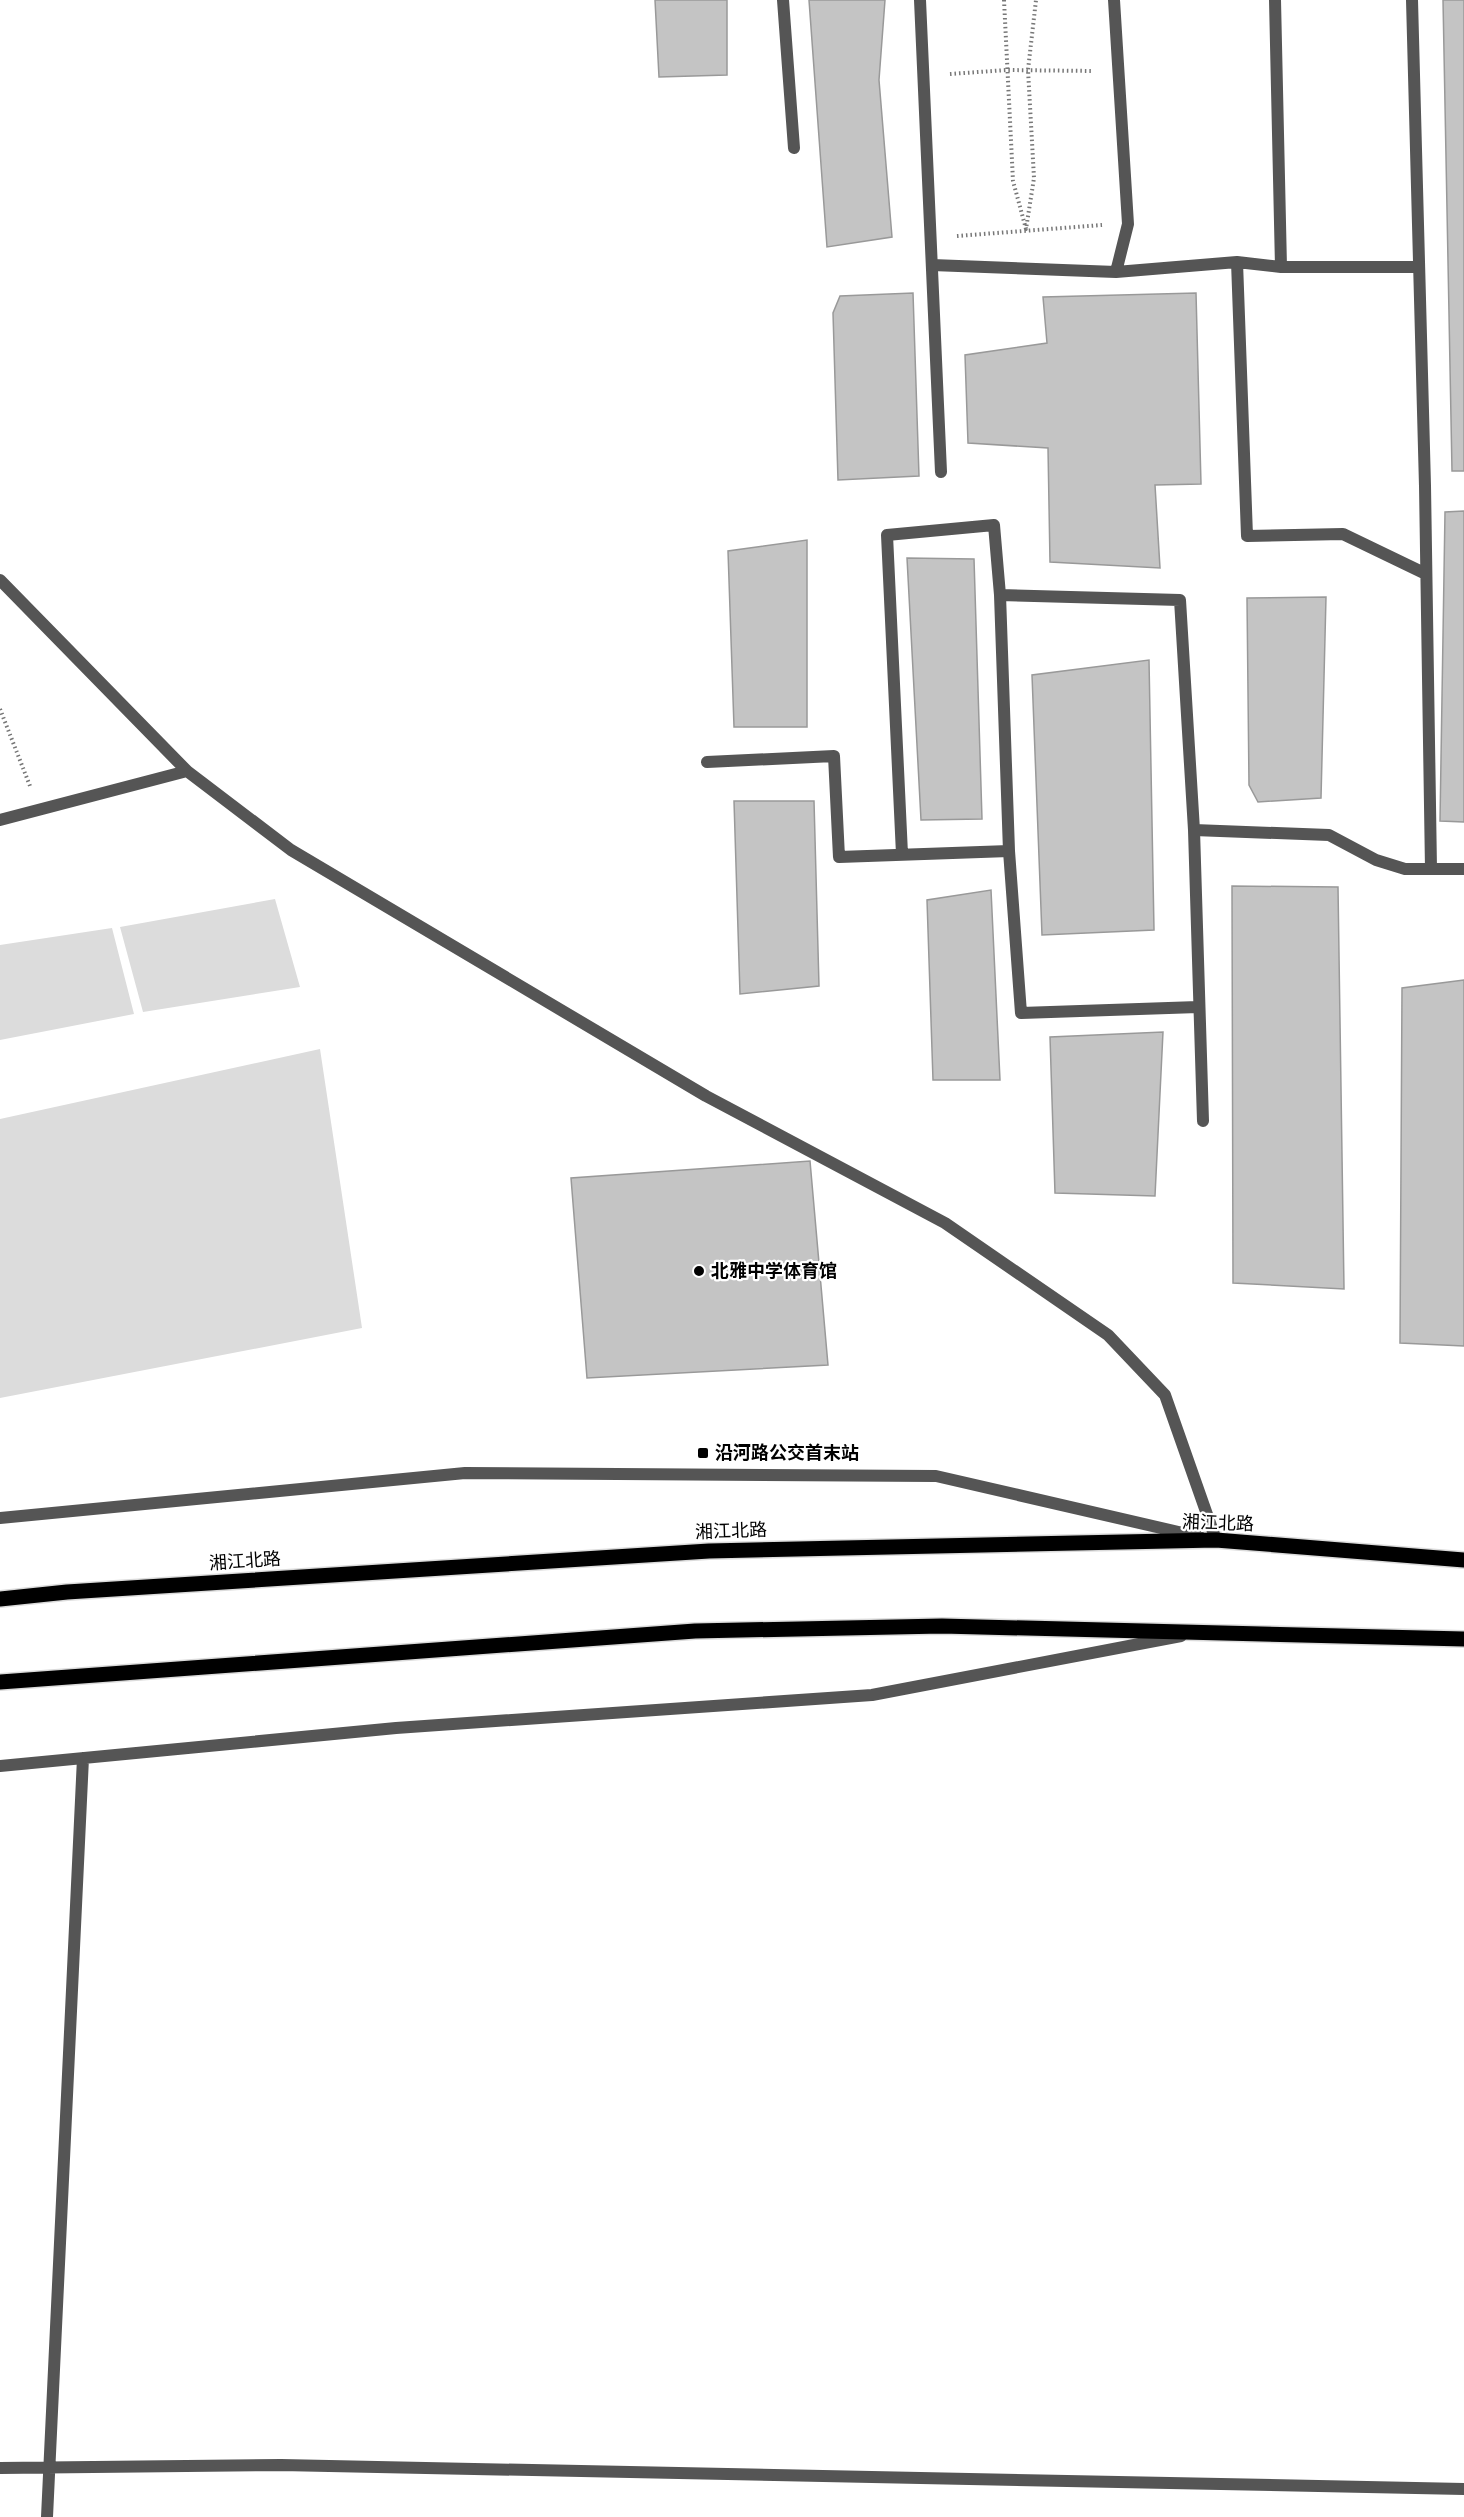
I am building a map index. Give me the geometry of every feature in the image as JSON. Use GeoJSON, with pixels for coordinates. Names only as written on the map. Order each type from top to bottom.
{"type":"FeatureCollection","features":[{"type":"Feature","properties":{"kind":"main road","name":"湘江北路"},"geometry":{"type":"LineString","coordinates":[[0,1599],[67,1592],[709,1551],[1216,1540],[1464,1560]]}},
{"type":"Feature","properties":{"kind":"main road"},"geometry":{"type":"LineString","coordinates":[[0,1682],[695,1631],[942,1626],[1464,1639]]}},
{"type":"Feature","properties":{"kind":"street"},"geometry":{"type":"LineString","coordinates":[[783,0],[794,148]]}},
{"type":"Feature","properties":{"kind":"street"},"geometry":{"type":"LineString","coordinates":[[920,0],[941,472]]}},
{"type":"Feature","properties":{"kind":"street"},"geometry":{"type":"LineString","coordinates":[[1114,0],[1121,72],[1128,224],[1116,272]]}},
{"type":"Feature","properties":{"kind":"street"},"geometry":{"type":"LineString","coordinates":[[1275,0],[1281,267]]}},
{"type":"Feature","properties":{"kind":"street"},"geometry":{"type":"LineString","coordinates":[[1412,0],[1431,869]]}},
{"type":"Feature","properties":{"kind":"street"},"geometry":{"type":"LineString","coordinates":[[1237,262],[1247,536],[1343,534],[1426,574]]}},
{"type":"Feature","properties":{"kind":"street"},"geometry":{"type":"LineString","coordinates":[[932,265],[1116,272],[1237,262],[1281,267],[1419,267]]}},
{"type":"Feature","properties":{"kind":"street"},"geometry":{"type":"LineString","coordinates":[[902,854],[887,534],[994,525],[1000,595],[1009,851],[1021,1013],[1198,1007]]}},
{"type":"Feature","properties":{"kind":"street"},"geometry":{"type":"LineString","coordinates":[[0,580],[187,771],[291,850],[706,1096],[945,1223],[1108,1335],[1165,1395],[1216,1540]]}},
{"type":"Feature","properties":{"kind":"street"},"geometry":{"type":"LineString","coordinates":[[1000,595],[1180,600],[1194,830],[1203,1121]]}},
{"type":"Feature","properties":{"kind":"street"},"geometry":{"type":"LineString","coordinates":[[707,762],[834,756],[839,857],[1009,851]]}},
{"type":"Feature","properties":{"kind":"street"},"geometry":{"type":"LineString","coordinates":[[0,820],[187,771]]}},
{"type":"Feature","properties":{"kind":"street"},"geometry":{"type":"LineString","coordinates":[[1194,830],[1329,835],[1376,860],[1405,869],[1464,869]]}},
{"type":"Feature","properties":{"kind":"street"},"geometry":{"type":"LineString","coordinates":[[0,1518],[465,1473],[936,1476],[1216,1540]]}},
{"type":"Feature","properties":{"kind":"street"},"geometry":{"type":"LineString","coordinates":[[0,1766],[396,1728],[872,1695],[1194,1634]]}},
{"type":"Feature","properties":{"kind":"street"},"geometry":{"type":"LineString","coordinates":[[48,2517],[83,1758]]}},
{"type":"Feature","properties":{"kind":"street"},"geometry":{"type":"LineString","coordinates":[[0,2468],[281,2465],[1464,2489]]}},
{"type":"Feature","properties":{"kind":"path"},"geometry":{"type":"LineString","coordinates":[[1004,0],[1013,181],[1026,229]]}},
{"type":"Feature","properties":{"kind":"path"},"geometry":{"type":"LineString","coordinates":[[1026,229],[1034,178],[1028,70],[1036,0]]}},
{"type":"Feature","properties":{"kind":"path"},"geometry":{"type":"LineString","coordinates":[[925,75],[1007,70],[1121,72]]}},
{"type":"Feature","properties":{"kind":"path"},"geometry":{"type":"LineString","coordinates":[[932,238],[1026,229],[1128,224]]}},
{"type":"Feature","properties":{"kind":"path"},"geometry":{"type":"LineString","coordinates":[[0,709],[39,809]]}},
{"type":"Feature","properties":{"kind":"shaded area"},"geometry":{"type":"Polygon","coordinates":[[[275,899],[300,987],[143,1012],[120,927],[275,899]]]}},
{"type":"Feature","properties":{"kind":"shaded area"},"geometry":{"type":"Polygon","coordinates":[[[112,928],[134,1014],[0,1040],[0,945],[112,928]]]}},
{"type":"Feature","properties":{"kind":"shaded area"},"geometry":{"type":"Polygon","coordinates":[[[320,1049],[362,1328],[0,1398],[0,1119],[320,1049]]]}},
{"type":"Feature","properties":{"kind":"building"},"geometry":{"type":"Polygon","coordinates":[[[655,0],[727,0],[727,75],[659,77],[655,0]]]}},
{"type":"Feature","properties":{"kind":"building"},"geometry":{"type":"Polygon","coordinates":[[[809,0],[885,0],[879,80],[892,237],[827,247],[809,0]]]}},
{"type":"Feature","properties":{"kind":"building"},"geometry":{"type":"Polygon","coordinates":[[[1443,0],[1464,0],[1464,471],[1452,471],[1443,0]]]}},
{"type":"Feature","properties":{"kind":"building"},"geometry":{"type":"Polygon","coordinates":[[[913,293],[919,476],[838,480],[833,313],[840,296],[913,293]]]}},
{"type":"Feature","properties":{"kind":"building"},"geometry":{"type":"Polygon","coordinates":[[[1196,293],[1201,484],[1155,485],[1160,568],[1050,562],[1048,448],[968,443],[965,355],[1047,343],[1043,297],[1196,293]]]}},
{"type":"Feature","properties":{"kind":"building"},"geometry":{"type":"Polygon","coordinates":[[[1464,511],[1464,822],[1440,821],[1445,512],[1464,511]]]}},
{"type":"Feature","properties":{"kind":"building"},"geometry":{"type":"Polygon","coordinates":[[[807,540],[807,727],[734,727],[728,551],[807,540]]]}},
{"type":"Feature","properties":{"kind":"building"},"geometry":{"type":"Polygon","coordinates":[[[907,558],[974,559],[982,819],[921,820],[907,558]]]}},
{"type":"Feature","properties":{"kind":"building"},"geometry":{"type":"Polygon","coordinates":[[[1326,597],[1321,798],[1258,802],[1249,785],[1247,598],[1326,597]]]}},
{"type":"Feature","properties":{"kind":"building"},"geometry":{"type":"Polygon","coordinates":[[[1149,660],[1154,930],[1042,935],[1032,675],[1149,660]]]}},
{"type":"Feature","properties":{"kind":"building"},"geometry":{"type":"Polygon","coordinates":[[[734,801],[814,801],[819,986],[740,994],[734,801]]]}},
{"type":"Feature","properties":{"kind":"building"},"geometry":{"type":"Polygon","coordinates":[[[1232,886],[1338,887],[1344,1289],[1233,1283],[1232,886]]]}},
{"type":"Feature","properties":{"kind":"building"},"geometry":{"type":"Polygon","coordinates":[[[991,890],[1000,1080],[933,1080],[927,900],[991,890]]]}},
{"type":"Feature","properties":{"kind":"building"},"geometry":{"type":"Polygon","coordinates":[[[1464,980],[1464,1346],[1400,1343],[1402,988],[1464,980]]]}},
{"type":"Feature","properties":{"kind":"building"},"geometry":{"type":"Polygon","coordinates":[[[1163,1032],[1155,1196],[1055,1193],[1050,1037],[1163,1032]]]}},
{"type":"Feature","properties":{"kind":"building","name":"北雅中学体育馆"},"geometry":{"type":"Polygon","coordinates":[[[810,1161],[828,1365],[587,1378],[571,1178],[810,1161]]]}},
{"type":"Feature","properties":{"kind":"place","name":"北雅中学体育馆"},"geometry":{"type":"Point","coordinates":[699,1271]}},
{"type":"Feature","properties":{"kind":"place","name":"沿河路公交首末站"},"geometry":{"type":"Point","coordinates":[703,1453]}}]}
